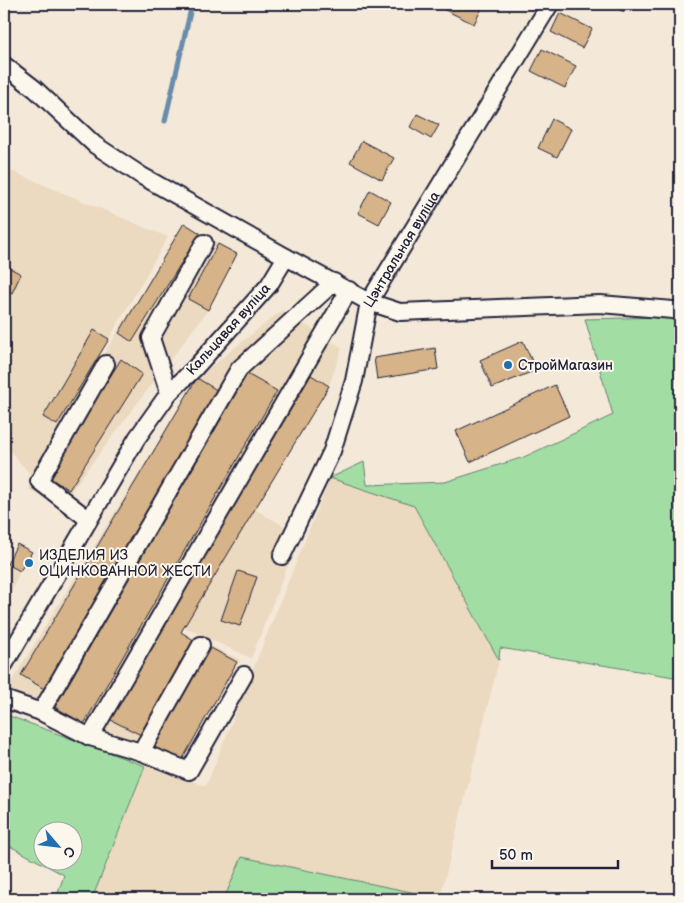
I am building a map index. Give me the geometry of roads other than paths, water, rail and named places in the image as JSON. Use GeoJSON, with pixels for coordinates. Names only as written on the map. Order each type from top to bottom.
{"type":"FeatureCollection","features":[{"type":"Feature","properties":{"kind":"street","name":"Цэнтральная вуліца"},"geometry":{"type":"LineString","coordinates":[[550,4],[369,302],[400,312],[600,304],[680,312]]}},
{"type":"Feature","properties":{"kind":"street"},"geometry":{"type":"LineString","coordinates":[[4,65],[35,89],[95,144],[142,176],[369,302],[354,381],[332,451],[282,556]]}},
{"type":"Feature","properties":{"kind":"street"},"geometry":{"type":"LineString","coordinates":[[169,393],[151,338],[204,243]]}},
{"type":"Feature","properties":{"kind":"street","name":"Кальцавая вуліца"},"geometry":{"type":"LineString","coordinates":[[4,665],[137,438],[169,393],[194,369],[269,285],[286,257]]}},
{"type":"Feature","properties":{"kind":"street"},"geometry":{"type":"LineString","coordinates":[[41,712],[239,369],[334,282]]}},
{"type":"Feature","properties":{"kind":"street"},"geometry":{"type":"LineString","coordinates":[[90,737],[349,290]]}},
{"type":"Feature","properties":{"kind":"street"},"geometry":{"type":"LineString","coordinates":[[88,519],[39,481],[106,364]]}},
{"type":"Feature","properties":{"kind":"street"},"geometry":{"type":"LineString","coordinates":[[140,752],[201,645]]}},
{"type":"Feature","properties":{"kind":"street"},"geometry":{"type":"LineString","coordinates":[[4,698],[41,712],[90,737],[140,752],[189,771],[244,675]]}},
{"type":"Feature","properties":{"kind":"waterway"},"geometry":{"type":"LineString","coordinates":[[165,121],[192,4]]}},
{"type":"Feature","properties":{"kind":"place","name":"СтройМагазин"},"geometry":{"type":"Point","coordinates":[508,365]}},
{"type":"Feature","properties":{"kind":"place","name":"ИЗДЕЛИЯ ИЗ ОЦИНКОВАННОЙ ЖЕСТИ"},"geometry":{"type":"Point","coordinates":[29,563]}}]}
